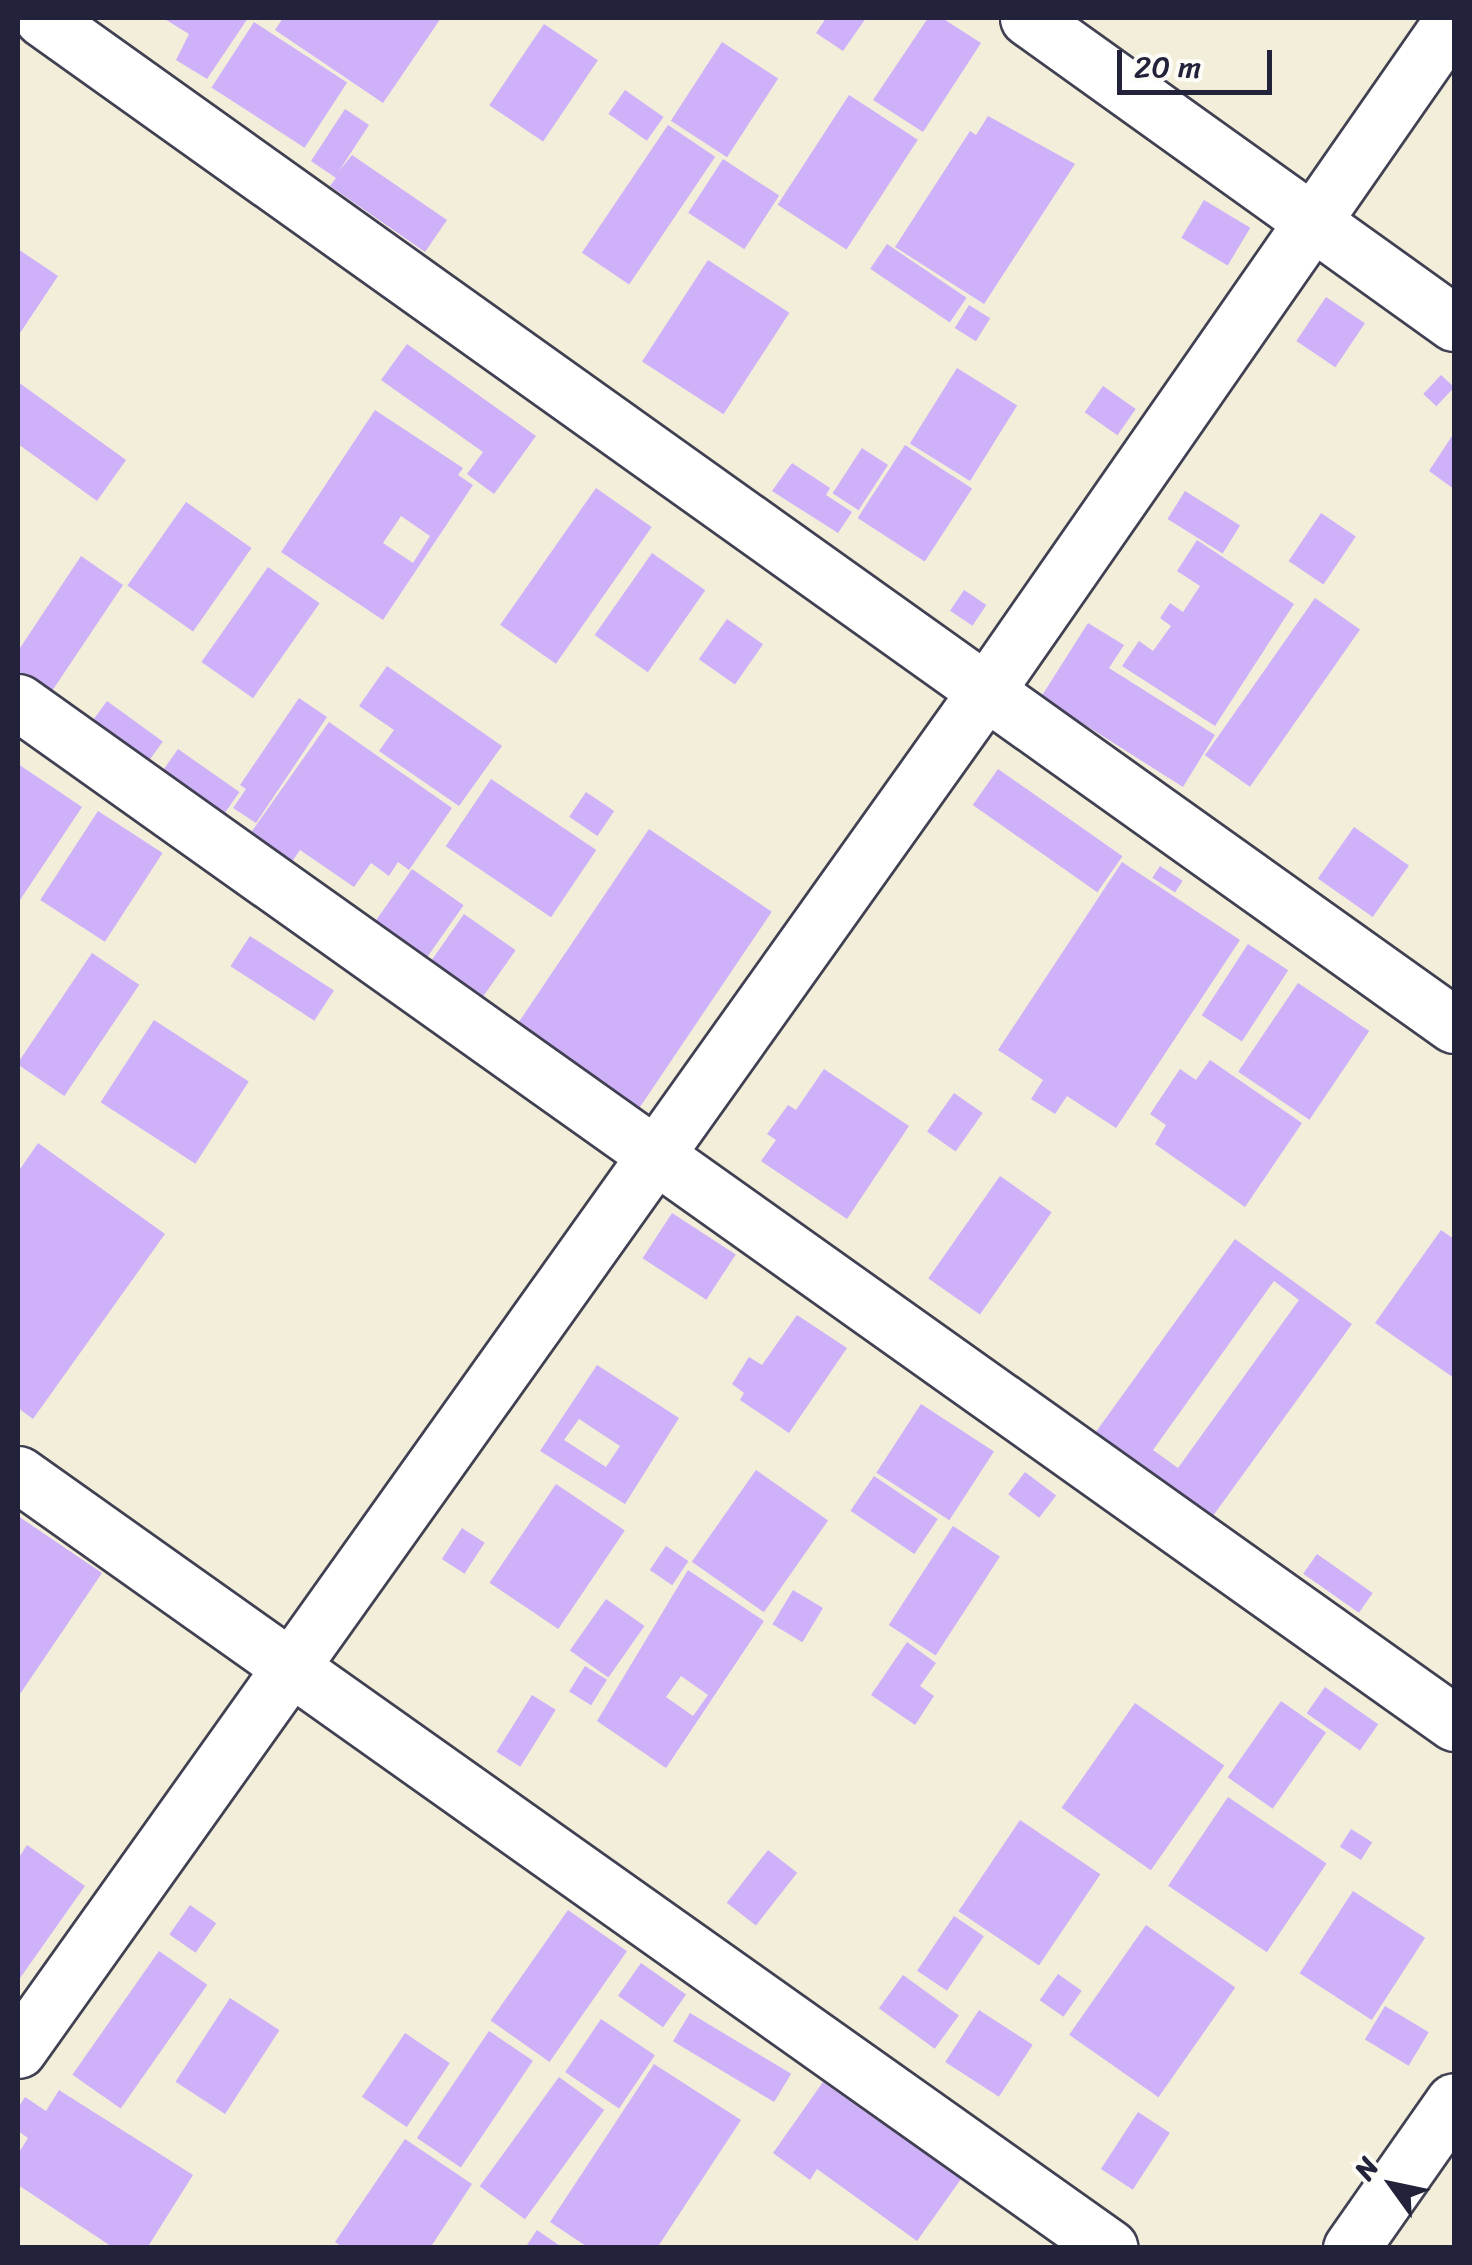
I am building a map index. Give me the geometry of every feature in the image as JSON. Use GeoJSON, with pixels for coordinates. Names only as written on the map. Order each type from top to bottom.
{"type":"FeatureCollection","features":[{"type":"Feature","properties":{"kind":"street"},"geometry":{"type":"LineString","coordinates":[[42,18],[1454,1026]]}},
{"type":"Feature","properties":{"kind":"street"},"geometry":{"type":"LineString","coordinates":[[1028,18],[1454,322]]}},
{"type":"Feature","properties":{"kind":"street"},"geometry":{"type":"LineString","coordinates":[[18,2050],[986,691],[1454,18]]}},
{"type":"Feature","properties":{"kind":"street"},"geometry":{"type":"LineString","coordinates":[[18,702],[1454,1723]]}},
{"type":"Feature","properties":{"kind":"street"},"geometry":{"type":"LineString","coordinates":[[18,1474],[1110,2248]]}},
{"type":"Feature","properties":{"kind":"street"},"geometry":{"type":"LineString","coordinates":[[1351,2248],[1454,2101]]}},
{"type":"Feature","properties":{"kind":"building"},"geometry":{"type":"Polygon","coordinates":[[[163,18],[248,18],[207,79],[176,60],[189,34],[163,18]]]}},
{"type":"Feature","properties":{"kind":"building"},"geometry":{"type":"Polygon","coordinates":[[[283,18],[441,18],[383,103],[275,30],[283,18]]]}},
{"type":"Feature","properties":{"kind":"building"},"geometry":{"type":"Polygon","coordinates":[[[826,18],[866,18],[843,51],[816,33],[826,18]]]}},
{"type":"Feature","properties":{"kind":"building"},"geometry":{"type":"Polygon","coordinates":[[[928,18],[942,18],[981,43],[923,132],[873,100],[928,18]]]}},
{"type":"Feature","properties":{"kind":"building"},"geometry":{"type":"Polygon","coordinates":[[[254,22],[347,82],[305,148],[212,87],[254,22]]]}},
{"type":"Feature","properties":{"kind":"building"},"geometry":{"type":"Polygon","coordinates":[[[544,24],[598,60],[543,142],[489,105],[544,24]]]}},
{"type":"Feature","properties":{"kind":"building"},"geometry":{"type":"Polygon","coordinates":[[[722,42],[778,78],[727,157],[671,121],[722,42]]]}},
{"type":"Feature","properties":{"kind":"building"},"geometry":{"type":"Polygon","coordinates":[[[625,90],[664,117],[647,141],[608,114],[625,90]]]}},
{"type":"Feature","properties":{"kind":"building"},"geometry":{"type":"Polygon","coordinates":[[[849,95],[918,140],[846,250],[778,205],[849,95]]]}},
{"type":"Feature","properties":{"kind":"building"},"geometry":{"type":"Polygon","coordinates":[[[345,109],[369,125],[339,171],[352,155],[447,220],[425,252],[330,186],[336,178],[311,161],[345,109]]]}},
{"type":"Feature","properties":{"kind":"building"},"geometry":{"type":"Polygon","coordinates":[[[988,116],[1075,164],[984,304],[895,247],[970,131],[976,135],[988,116]]]}},
{"type":"Feature","properties":{"kind":"building"},"geometry":{"type":"Polygon","coordinates":[[[668,125],[715,157],[629,285],[582,253],[668,125]]]}},
{"type":"Feature","properties":{"kind":"building"},"geometry":{"type":"Polygon","coordinates":[[[723,159],[779,195],[744,249],[688,213],[723,159]]]}},
{"type":"Feature","properties":{"kind":"building"},"geometry":{"type":"Polygon","coordinates":[[[1204,200],[1250,228],[1228,266],[1181,238],[1204,200]]]}},
{"type":"Feature","properties":{"kind":"building"},"geometry":{"type":"Polygon","coordinates":[[[887,244],[967,298],[950,323],[870,269],[887,244]]]}},
{"type":"Feature","properties":{"kind":"building"},"geometry":{"type":"Polygon","coordinates":[[[18,249],[58,276],[18,336],[18,249]]]}},
{"type":"Feature","properties":{"kind":"building"},"geometry":{"type":"Polygon","coordinates":[[[708,260],[789,313],[723,414],[642,361],[708,260]]]}},
{"type":"Feature","properties":{"kind":"building"},"geometry":{"type":"Polygon","coordinates":[[[1326,297],[1365,323],[1335,367],[1296,341],[1326,297]]]}},
{"type":"Feature","properties":{"kind":"building"},"geometry":{"type":"Polygon","coordinates":[[[969,305],[990,318],[976,341],[955,328],[969,305]]]}},
{"type":"Feature","properties":{"kind":"building"},"geometry":{"type":"Polygon","coordinates":[[[407,344],[536,436],[494,494],[467,474],[483,452],[381,380],[407,344]]]}},
{"type":"Feature","properties":{"kind":"building"},"geometry":{"type":"Polygon","coordinates":[[[957,368],[1017,406],[970,481],[910,443],[957,368]]]}},
{"type":"Feature","properties":{"kind":"building"},"geometry":{"type":"Polygon","coordinates":[[[1441,375],[1454,387],[1436,406],[1423,394],[1441,375]]]}},
{"type":"Feature","properties":{"kind":"building"},"geometry":{"type":"Polygon","coordinates":[[[18,382],[126,460],[97,501],[18,444],[18,382]]]}},
{"type":"Feature","properties":{"kind":"building"},"geometry":{"type":"Polygon","coordinates":[[[1103,386],[1136,409],[1117,435],[1085,412],[1103,386]]]}},
{"type":"Feature","properties":{"kind":"building"},"geometry":{"type":"Polygon","coordinates":[[[375,410],[463,468],[458,475],[473,485],[383,620],[281,552],[375,410]],[[401,516],[383,543],[413,563],[430,536],[401,516]]]}},
{"type":"Feature","properties":{"kind":"building"},"geometry":{"type":"Polygon","coordinates":[[[1454,433],[1454,489],[1429,471],[1454,433]]]}},
{"type":"Feature","properties":{"kind":"building"},"geometry":{"type":"Polygon","coordinates":[[[905,445],[972,489],[925,562],[858,518],[905,445]]]}},
{"type":"Feature","properties":{"kind":"building"},"geometry":{"type":"Polygon","coordinates":[[[862,448],[888,465],[859,510],[833,493],[862,448]]]}},
{"type":"Feature","properties":{"kind":"building"},"geometry":{"type":"Polygon","coordinates":[[[792,463],[830,488],[826,495],[852,512],[838,533],[772,491],[792,463]]]}},
{"type":"Feature","properties":{"kind":"building"},"geometry":{"type":"Polygon","coordinates":[[[596,488],[652,527],[556,664],[500,625],[596,488]]]}},
{"type":"Feature","properties":{"kind":"building"},"geometry":{"type":"Polygon","coordinates":[[[1185,491],[1240,525],[1223,553],[1168,519],[1185,491]]]}},
{"type":"Feature","properties":{"kind":"building"},"geometry":{"type":"Polygon","coordinates":[[[186,502],[252,548],[193,631],[127,586],[186,502]]]}},
{"type":"Feature","properties":{"kind":"building"},"geometry":{"type":"Polygon","coordinates":[[[1321,513],[1356,536],[1323,585],[1289,561],[1321,513]]]}},
{"type":"Feature","properties":{"kind":"building"},"geometry":{"type":"Polygon","coordinates":[[[1197,540],[1294,604],[1215,726],[1122,666],[1139,641],[1153,651],[1171,626],[1160,618],[1170,603],[1183,612],[1200,586],[1177,571],[1197,540]]]}},
{"type":"Feature","properties":{"kind":"building"},"geometry":{"type":"Polygon","coordinates":[[[652,553],[705,590],[648,672],[595,635],[652,553]]]}},
{"type":"Feature","properties":{"kind":"building"},"geometry":{"type":"Polygon","coordinates":[[[81,556],[123,585],[50,694],[18,672],[18,651],[81,556]]]}},
{"type":"Feature","properties":{"kind":"building"},"geometry":{"type":"Polygon","coordinates":[[[268,567],[320,603],[253,698],[201,662],[268,567]]]}},
{"type":"Feature","properties":{"kind":"building"},"geometry":{"type":"Polygon","coordinates":[[[964,590],[986,605],[972,626],[950,611],[964,590]]]}},
{"type":"Feature","properties":{"kind":"building"},"geometry":{"type":"Polygon","coordinates":[[[1315,598],[1360,630],[1250,787],[1205,755],[1315,598]]]}},
{"type":"Feature","properties":{"kind":"building"},"geometry":{"type":"Polygon","coordinates":[[[727,619],[763,644],[735,684],[699,659],[727,619]]]}},
{"type":"Feature","properties":{"kind":"building"},"geometry":{"type":"Polygon","coordinates":[[[1088,623],[1124,645],[1109,668],[1215,735],[1183,787],[1041,697],[1088,623]]]}},
{"type":"Feature","properties":{"kind":"building"},"geometry":{"type":"Polygon","coordinates":[[[387,666],[502,746],[459,806],[379,751],[394,730],[359,706],[387,666]]]}},
{"type":"Feature","properties":{"kind":"building"},"geometry":{"type":"Polygon","coordinates":[[[299,698],[327,717],[256,823],[233,808],[246,789],[240,785],[299,698]]]}},
{"type":"Feature","properties":{"kind":"building"},"geometry":{"type":"Polygon","coordinates":[[[107,701],[163,742],[149,760],[93,720],[107,701]]]}},
{"type":"Feature","properties":{"kind":"building"},"geometry":{"type":"Polygon","coordinates":[[[329,722],[452,808],[409,870],[398,862],[389,876],[371,863],[354,887],[300,850],[291,863],[250,834],[329,722]]]}},
{"type":"Feature","properties":{"kind":"building"},"geometry":{"type":"Polygon","coordinates":[[[178,749],[239,792],[223,816],[161,773],[178,749]]]}},
{"type":"Feature","properties":{"kind":"building"},"geometry":{"type":"Polygon","coordinates":[[[18,764],[82,807],[18,903],[18,764]]]}},
{"type":"Feature","properties":{"kind":"building"},"geometry":{"type":"Polygon","coordinates":[[[998,769],[1123,856],[1097,892],[973,805],[998,769]]]}},
{"type":"Feature","properties":{"kind":"building"},"geometry":{"type":"Polygon","coordinates":[[[491,779],[596,850],[551,917],[446,846],[491,779]]]}},
{"type":"Feature","properties":{"kind":"building"},"geometry":{"type":"Polygon","coordinates":[[[586,792],[614,811],[597,836],[569,817],[586,792]]]}},
{"type":"Feature","properties":{"kind":"building"},"geometry":{"type":"Polygon","coordinates":[[[98,811],[163,853],[105,942],[40,900],[98,811]]]}},
{"type":"Feature","properties":{"kind":"building"},"geometry":{"type":"Polygon","coordinates":[[[1354,827],[1409,865],[1373,917],[1318,879],[1354,827]]]}},
{"type":"Feature","properties":{"kind":"building"},"geometry":{"type":"Polygon","coordinates":[[[649,829],[772,912],[628,1125],[505,1042],[649,829]]]}},
{"type":"Feature","properties":{"kind":"building"},"geometry":{"type":"Polygon","coordinates":[[[1122,862],[1240,940],[1116,1128],[1067,1096],[1055,1114],[1031,1099],[1043,1080],[998,1050],[1122,862]]]}},
{"type":"Feature","properties":{"kind":"building"},"geometry":{"type":"Polygon","coordinates":[[[1160,866],[1183,881],[1175,892],[1152,878],[1160,866]]]}},
{"type":"Feature","properties":{"kind":"building"},"geometry":{"type":"Polygon","coordinates":[[[412,869],[464,905],[414,976],[363,939],[412,869]]]}},
{"type":"Feature","properties":{"kind":"building"},"geometry":{"type":"Polygon","coordinates":[[[464,914],[516,950],[483,997],[431,961],[464,914]]]}},
{"type":"Feature","properties":{"kind":"building"},"geometry":{"type":"Polygon","coordinates":[[[250,936],[334,990],[314,1021],[230,966],[250,936]]]}},
{"type":"Feature","properties":{"kind":"building"},"geometry":{"type":"Polygon","coordinates":[[[1248,944],[1288,970],[1242,1041],[1202,1015],[1248,944]]]}},
{"type":"Feature","properties":{"kind":"building"},"geometry":{"type":"Polygon","coordinates":[[[92,953],[139,985],[64,1096],[18,1063],[92,953]]]}},
{"type":"Feature","properties":{"kind":"building"},"geometry":{"type":"Polygon","coordinates":[[[1298,983],[1369,1031],[1309,1120],[1238,1072],[1298,983]]]}},
{"type":"Feature","properties":{"kind":"building"},"geometry":{"type":"Polygon","coordinates":[[[154,1020],[249,1082],[195,1164],[101,1102],[154,1020]]]}},
{"type":"Feature","properties":{"kind":"building"},"geometry":{"type":"Polygon","coordinates":[[[1210,1060],[1302,1123],[1245,1207],[1155,1144],[1166,1125],[1150,1114],[1180,1069],[1196,1080],[1210,1060]]]}},
{"type":"Feature","properties":{"kind":"building"},"geometry":{"type":"Polygon","coordinates":[[[824,1069],[909,1126],[847,1219],[761,1161],[776,1140],[767,1134],[788,1105],[796,1110],[824,1069]]]}},
{"type":"Feature","properties":{"kind":"building"},"geometry":{"type":"Polygon","coordinates":[[[954,1093],[983,1113],[956,1152],[927,1132],[954,1093]]]}},
{"type":"Feature","properties":{"kind":"building"},"geometry":{"type":"Polygon","coordinates":[[[38,1143],[165,1234],[33,1419],[18,1408],[18,1172],[38,1143]]]}},
{"type":"Feature","properties":{"kind":"building"},"geometry":{"type":"Polygon","coordinates":[[[1000,1176],[1052,1212],[980,1315],[928,1278],[1000,1176]]]}},
{"type":"Feature","properties":{"kind":"building"},"geometry":{"type":"Polygon","coordinates":[[[672,1213],[736,1254],[706,1300],[643,1258],[672,1213]]]}},
{"type":"Feature","properties":{"kind":"building"},"geometry":{"type":"Polygon","coordinates":[[[1441,1230],[1454,1239],[1454,1378],[1375,1323],[1441,1230]]]}},
{"type":"Feature","properties":{"kind":"building"},"geometry":{"type":"Polygon","coordinates":[[[1235,1239],[1352,1324],[1210,1520],[1093,1436],[1235,1239]],[[1274,1281],[1153,1450],[1178,1468],[1299,1300],[1274,1281]]]}},
{"type":"Feature","properties":{"kind":"building"},"geometry":{"type":"Polygon","coordinates":[[[797,1315],[847,1348],[789,1433],[740,1400],[744,1393],[732,1384],[749,1357],[762,1365],[797,1315]]]}},
{"type":"Feature","properties":{"kind":"building"},"geometry":{"type":"Polygon","coordinates":[[[597,1365],[679,1418],[625,1504],[540,1451],[597,1365]],[[579,1419],[564,1440],[606,1467],[620,1446],[579,1419]]]}},
{"type":"Feature","properties":{"kind":"building"},"geometry":{"type":"Polygon","coordinates":[[[921,1404],[994,1451],[949,1520],[876,1473],[921,1404]]]}},
{"type":"Feature","properties":{"kind":"building"},"geometry":{"type":"Polygon","coordinates":[[[756,1470],[828,1520],[764,1612],[692,1562],[756,1470]]]}},
{"type":"Feature","properties":{"kind":"building"},"geometry":{"type":"Polygon","coordinates":[[[1025,1472],[1056,1495],[1039,1518],[1008,1494],[1025,1472]]]}},
{"type":"Feature","properties":{"kind":"building"},"geometry":{"type":"Polygon","coordinates":[[[874,1476],[938,1519],[914,1554],[851,1511],[874,1476]]]}},
{"type":"Feature","properties":{"kind":"building"},"geometry":{"type":"Polygon","coordinates":[[[556,1484],[625,1530],[558,1629],[489,1583],[556,1484]]]}},
{"type":"Feature","properties":{"kind":"building"},"geometry":{"type":"Polygon","coordinates":[[[18,1516],[102,1573],[18,1697],[18,1516]]]}},
{"type":"Feature","properties":{"kind":"building"},"geometry":{"type":"Polygon","coordinates":[[[953,1526],[1000,1556],[936,1655],[889,1625],[953,1526]]]}},
{"type":"Feature","properties":{"kind":"building"},"geometry":{"type":"Polygon","coordinates":[[[462,1528],[485,1543],[464,1574],[442,1559],[462,1528]]]}},
{"type":"Feature","properties":{"kind":"building"},"geometry":{"type":"Polygon","coordinates":[[[666,1546],[688,1561],[672,1585],[650,1570],[666,1546]]]}},
{"type":"Feature","properties":{"kind":"building"},"geometry":{"type":"Polygon","coordinates":[[[1317,1554],[1373,1593],[1359,1613],[1303,1574],[1317,1554]]]}},
{"type":"Feature","properties":{"kind":"building"},"geometry":{"type":"Polygon","coordinates":[[[688,1570],[764,1621],[666,1768],[597,1721],[688,1570]],[[681,1676],[666,1697],[693,1716],[708,1695],[681,1676]]]}},
{"type":"Feature","properties":{"kind":"building"},"geometry":{"type":"Polygon","coordinates":[[[793,1590],[823,1608],[802,1642],[772,1624],[793,1590]]]}},
{"type":"Feature","properties":{"kind":"building"},"geometry":{"type":"Polygon","coordinates":[[[606,1599],[645,1626],[608,1678],[570,1651],[606,1599]]]}},
{"type":"Feature","properties":{"kind":"building"},"geometry":{"type":"Polygon","coordinates":[[[907,1642],[936,1663],[920,1686],[934,1696],[915,1725],[871,1695],[907,1642]]]}},
{"type":"Feature","properties":{"kind":"building"},"geometry":{"type":"Polygon","coordinates":[[[585,1666],[607,1680],[591,1705],[569,1691],[585,1666]]]}},
{"type":"Feature","properties":{"kind":"building"},"geometry":{"type":"Polygon","coordinates":[[[1325,1687],[1378,1724],[1360,1750],[1307,1713],[1325,1687]]]}},
{"type":"Feature","properties":{"kind":"building"},"geometry":{"type":"Polygon","coordinates":[[[532,1695],[556,1710],[520,1767],[496,1752],[532,1695]]]}},
{"type":"Feature","properties":{"kind":"building"},"geometry":{"type":"Polygon","coordinates":[[[1281,1701],[1326,1733],[1273,1809],[1228,1777],[1281,1701]]]}},
{"type":"Feature","properties":{"kind":"building"},"geometry":{"type":"Polygon","coordinates":[[[1135,1703],[1224,1766],[1151,1870],[1062,1808],[1135,1703]]]}},
{"type":"Feature","properties":{"kind":"building"},"geometry":{"type":"Polygon","coordinates":[[[1228,1797],[1327,1864],[1267,1952],[1168,1886],[1228,1797]]]}},
{"type":"Feature","properties":{"kind":"building"},"geometry":{"type":"Polygon","coordinates":[[[1020,1820],[1100,1874],[1039,1965],[958,1911],[1020,1820]]]}},
{"type":"Feature","properties":{"kind":"building"},"geometry":{"type":"Polygon","coordinates":[[[1351,1829],[1372,1842],[1361,1860],[1340,1847],[1351,1829]]]}},
{"type":"Feature","properties":{"kind":"building"},"geometry":{"type":"Polygon","coordinates":[[[27,1845],[85,1886],[18,1981],[18,1859],[27,1845]]]}},
{"type":"Feature","properties":{"kind":"building"},"geometry":{"type":"Polygon","coordinates":[[[768,1850],[797,1873],[756,1926],[727,1903],[768,1850]]]}},
{"type":"Feature","properties":{"kind":"building"},"geometry":{"type":"Polygon","coordinates":[[[1353,1891],[1425,1938],[1372,2020],[1300,1973],[1353,1891]]]}},
{"type":"Feature","properties":{"kind":"building"},"geometry":{"type":"Polygon","coordinates":[[[190,1905],[216,1923],[196,1953],[169,1934],[190,1905]]]}},
{"type":"Feature","properties":{"kind":"building"},"geometry":{"type":"Polygon","coordinates":[[[568,1910],[627,1951],[550,2062],[491,2021],[568,1910]]]}},
{"type":"Feature","properties":{"kind":"building"},"geometry":{"type":"Polygon","coordinates":[[[954,1916],[984,1936],[947,1991],[917,1971],[954,1916]]]}},
{"type":"Feature","properties":{"kind":"building"},"geometry":{"type":"Polygon","coordinates":[[[1146,1925],[1235,1988],[1158,2097],[1069,2035],[1146,1925]]]}},
{"type":"Feature","properties":{"kind":"building"},"geometry":{"type":"Polygon","coordinates":[[[159,1951],[207,1985],[121,2109],[72,2075],[159,1951]]]}},
{"type":"Feature","properties":{"kind":"building"},"geometry":{"type":"Polygon","coordinates":[[[641,1963],[686,1995],[663,2027],[618,1996],[641,1963]]]}},
{"type":"Feature","properties":{"kind":"building"},"geometry":{"type":"Polygon","coordinates":[[[1058,1974],[1082,1991],[1063,2017],[1040,2000],[1058,1974]]]}},
{"type":"Feature","properties":{"kind":"building"},"geometry":{"type":"Polygon","coordinates":[[[903,1975],[959,2016],[935,2049],[879,2008],[903,1975]]]}},
{"type":"Feature","properties":{"kind":"building"},"geometry":{"type":"Polygon","coordinates":[[[230,1998],[279,2030],[225,2114],[176,2082],[230,1998]]]}},
{"type":"Feature","properties":{"kind":"building"},"geometry":{"type":"Polygon","coordinates":[[[1385,2006],[1429,2032],[1409,2066],[1365,2039],[1385,2006]]]}},
{"type":"Feature","properties":{"kind":"building"},"geometry":{"type":"Polygon","coordinates":[[[979,2010],[1033,2045],[999,2097],[945,2062],[979,2010]]]}},
{"type":"Feature","properties":{"kind":"building"},"geometry":{"type":"Polygon","coordinates":[[[690,2013],[791,2074],[774,2102],[673,2041],[690,2013]]]}},
{"type":"Feature","properties":{"kind":"building"},"geometry":{"type":"Polygon","coordinates":[[[601,2019],[655,2055],[619,2108],[565,2072],[601,2019]]]}},
{"type":"Feature","properties":{"kind":"building"},"geometry":{"type":"Polygon","coordinates":[[[489,2031],[533,2061],[461,2168],[417,2138],[489,2031]]]}},
{"type":"Feature","properties":{"kind":"building"},"geometry":{"type":"Polygon","coordinates":[[[405,2033],[450,2063],[407,2127],[362,2097],[405,2033]]]}},
{"type":"Feature","properties":{"kind":"building"},"geometry":{"type":"Polygon","coordinates":[[[654,2064],[741,2120],[657,2248],[589,2248],[550,2222],[654,2064]]]}},
{"type":"Feature","properties":{"kind":"building"},"geometry":{"type":"Polygon","coordinates":[[[559,2077],[604,2110],[525,2219],[480,2186],[559,2077]]]}},
{"type":"Feature","properties":{"kind":"building"},"geometry":{"type":"Polygon","coordinates":[[[823,2082],[961,2179],[917,2241],[817,2169],[810,2180],[773,2153],[823,2082]]]}},
{"type":"Feature","properties":{"kind":"building"},"geometry":{"type":"Polygon","coordinates":[[[59,2090],[193,2175],[147,2248],[114,2248],[18,2185],[18,2154],[28,2138],[18,2131],[18,2108],[25,2097],[46,2111],[59,2090]]]}},
{"type":"Feature","properties":{"kind":"building"},"geometry":{"type":"Polygon","coordinates":[[[1138,2112],[1170,2133],[1133,2190],[1101,2169],[1138,2112]]]}},
{"type":"Feature","properties":{"kind":"building"},"geometry":{"type":"Polygon","coordinates":[[[405,2139],[472,2184],[430,2248],[344,2248],[335,2242],[405,2139]]]}},
{"type":"Feature","properties":{"kind":"building"},"geometry":{"type":"Polygon","coordinates":[[[537,2230],[563,2248],[525,2248],[537,2230]]]}}]}
